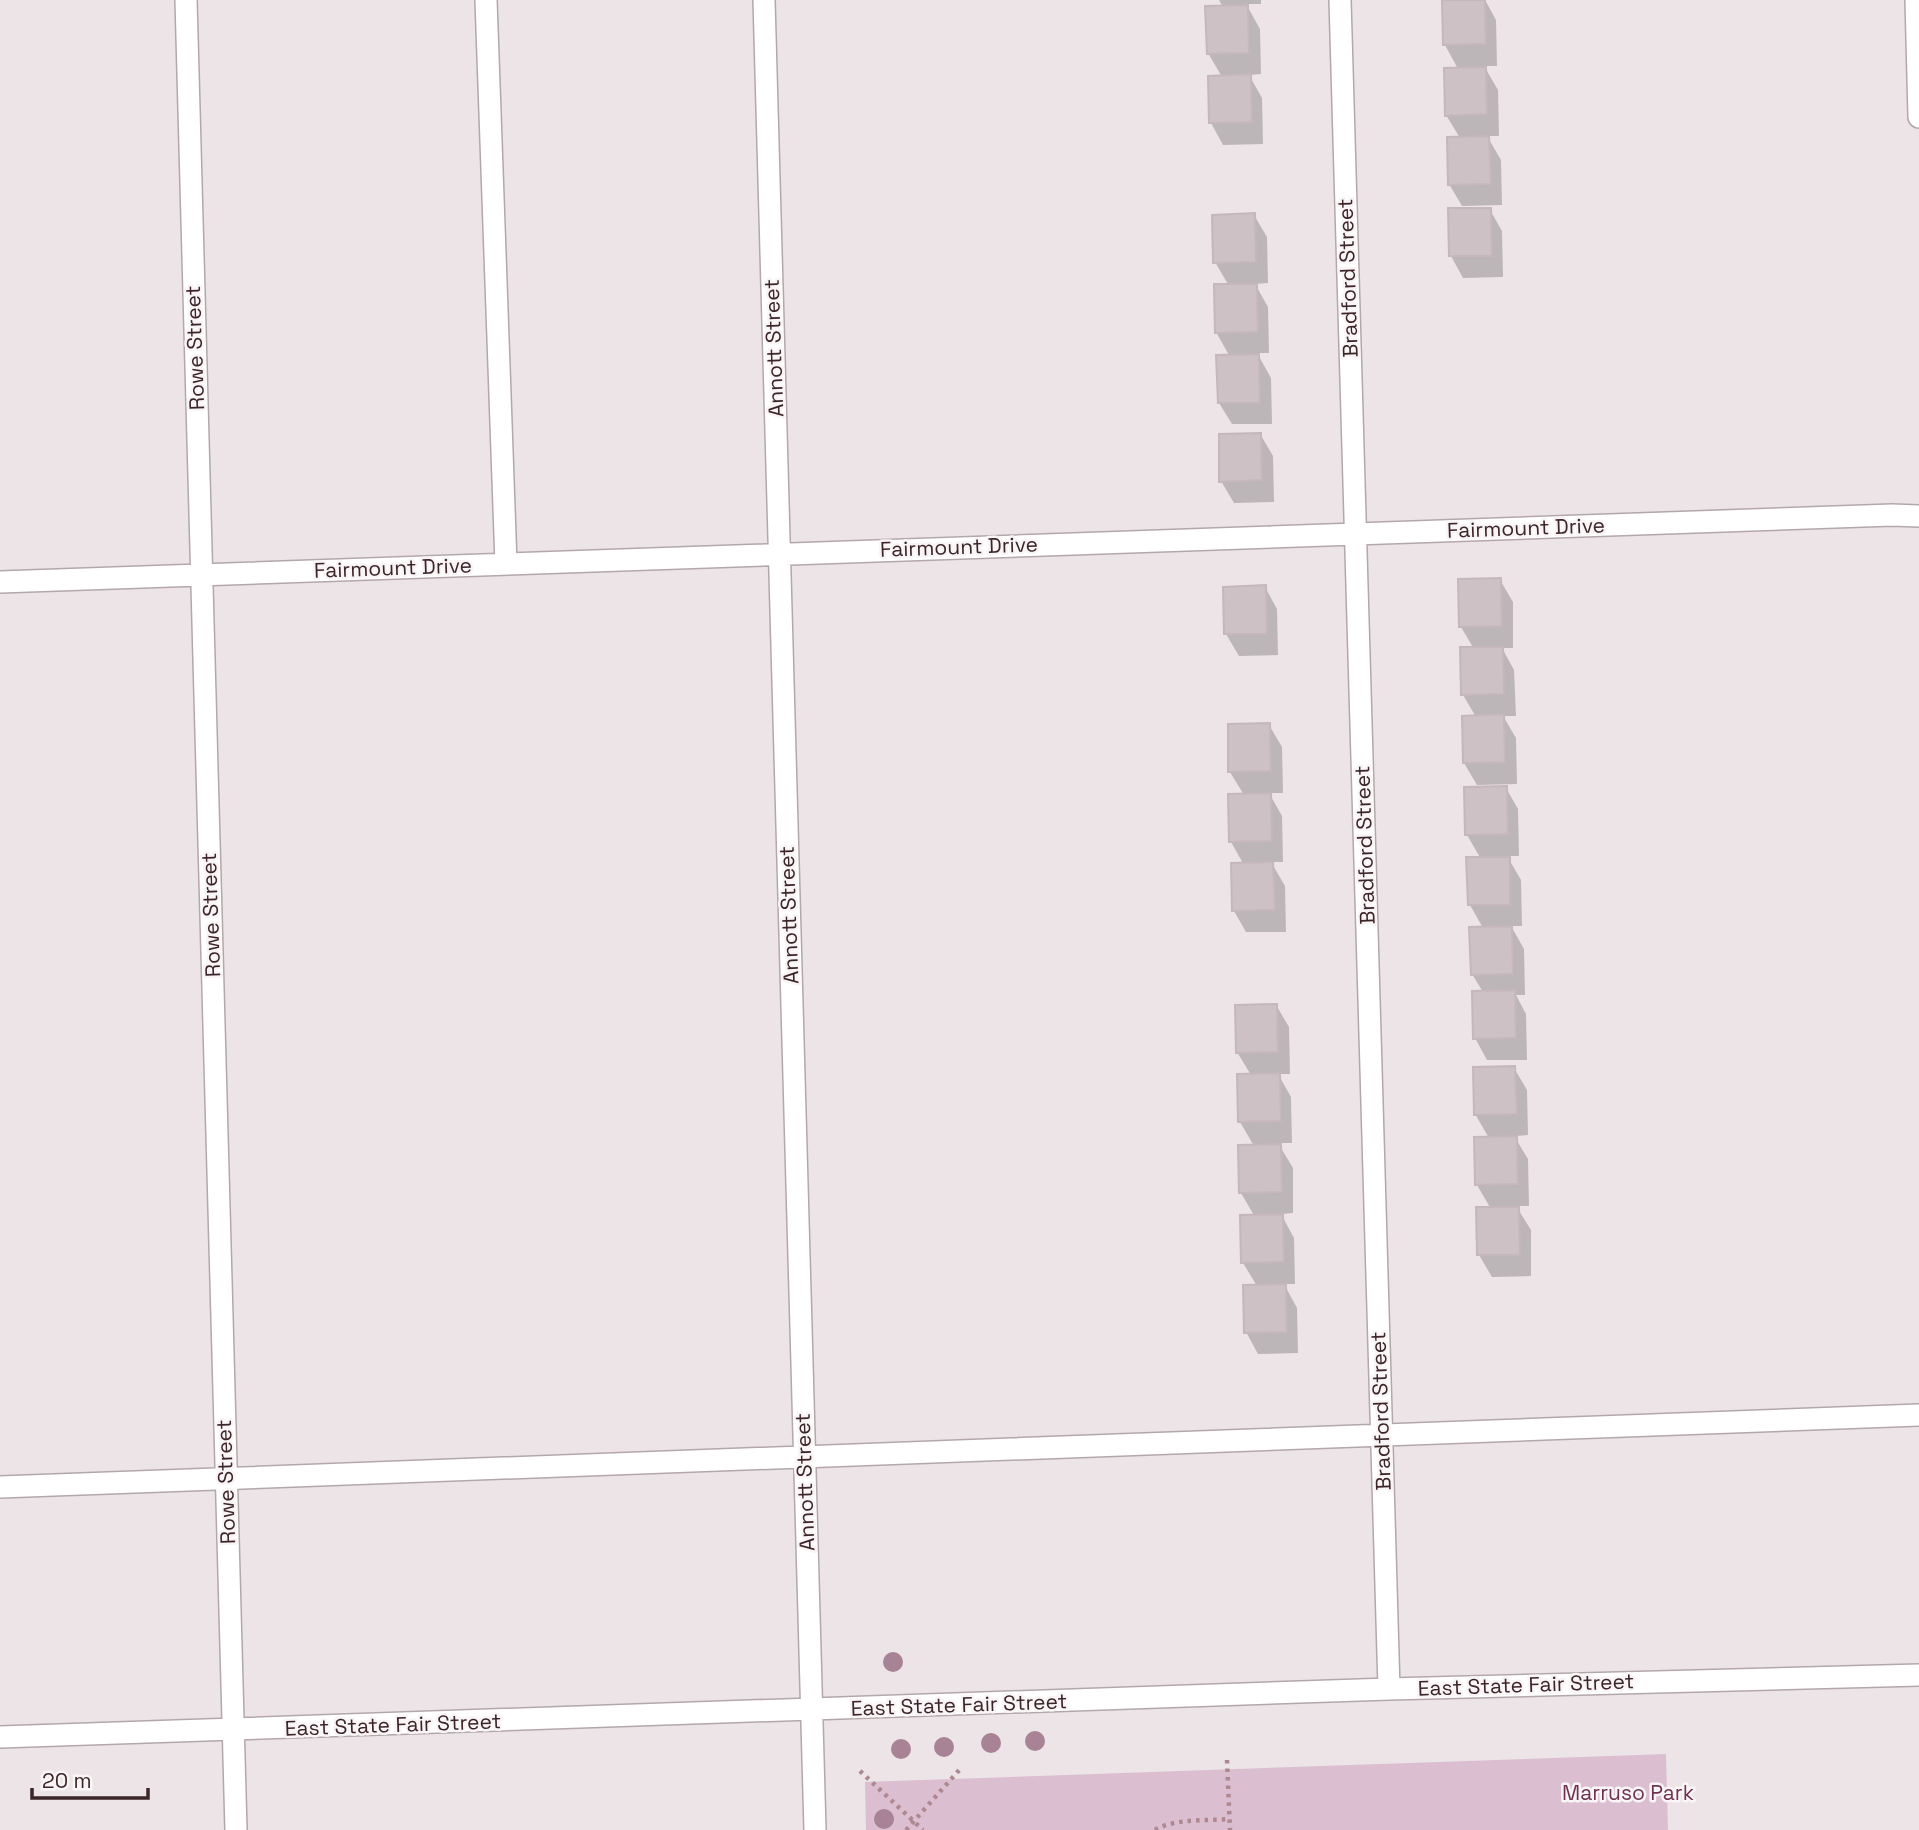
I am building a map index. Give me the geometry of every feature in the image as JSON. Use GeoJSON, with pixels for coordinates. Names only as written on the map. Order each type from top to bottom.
{"type":"FeatureCollection","features":[{"type":"Feature","properties":{"kind":"street","name":"Rowe Street"},"geometry":{"type":"LineString","coordinates":[[186,0],[236,1830]]}},
{"type":"Feature","properties":{"kind":"street"},"geometry":{"type":"LineString","coordinates":[[486,0],[506,564]]}},
{"type":"Feature","properties":{"kind":"street","name":"Annott Street"},"geometry":{"type":"LineString","coordinates":[[764,0],[814,1830]]}},
{"type":"Feature","properties":{"kind":"street","name":"Bradford Street"},"geometry":{"type":"LineString","coordinates":[[1340,0],[1389,1689]]}},
{"type":"Feature","properties":{"kind":"street"},"geometry":{"type":"LineString","coordinates":[[1916,0],[1919,117]]}},
{"type":"Feature","properties":{"kind":"street","name":"Fairmount Drive"},"geometry":{"type":"LineString","coordinates":[[0,582],[779,553],[1919,516]]}},
{"type":"Feature","properties":{"kind":"street"},"geometry":{"type":"LineString","coordinates":[[0,1487],[1919,1415]]}},
{"type":"Feature","properties":{"kind":"street","name":"East State Fair Street"},"geometry":{"type":"LineString","coordinates":[[0,1737],[1389,1689],[1919,1675]]}},
{"type":"Feature","properties":{"kind":"path"},"geometry":{"type":"LineString","coordinates":[[1227,1760],[1230,1830]]}},
{"type":"Feature","properties":{"kind":"path"},"geometry":{"type":"LineString","coordinates":[[906,1830],[961,1768]]}},
{"type":"Feature","properties":{"kind":"path"},"geometry":{"type":"LineString","coordinates":[[860,1771],[923,1830]]}},
{"type":"Feature","properties":{"kind":"path"},"geometry":{"type":"LineString","coordinates":[[1155,1830],[1190,1821],[1229,1819]]}},
{"type":"Feature","properties":{"kind":"green space","name":"Marruso Park"},"geometry":{"type":"Polygon","coordinates":[[[1666,1754],[1668,1830],[866,1830],[865,1782],[1666,1754]]]}},
{"type":"Feature","properties":{"kind":"building"},"geometry":{"type":"Polygon","coordinates":[[[1442,0],[1485,0],[1486,44],[1443,45],[1442,0]]]}},
{"type":"Feature","properties":{"kind":"building"},"geometry":{"type":"Polygon","coordinates":[[[1248,5],[1249,53],[1207,54],[1205,6],[1248,5]]]}},
{"type":"Feature","properties":{"kind":"building"},"geometry":{"type":"Polygon","coordinates":[[[1486,67],[1487,114],[1445,116],[1444,68],[1486,67]]]}},
{"type":"Feature","properties":{"kind":"building"},"geometry":{"type":"Polygon","coordinates":[[[1251,74],[1252,122],[1209,123],[1208,76],[1251,74]]]}},
{"type":"Feature","properties":{"kind":"building"},"geometry":{"type":"Polygon","coordinates":[[[1489,136],[1491,184],[1448,185],[1447,137],[1489,136]]]}},
{"type":"Feature","properties":{"kind":"building"},"geometry":{"type":"Polygon","coordinates":[[[1448,208],[1491,208],[1492,256],[1449,256],[1448,208]]]}},
{"type":"Feature","properties":{"kind":"building"},"geometry":{"type":"Polygon","coordinates":[[[1255,213],[1256,262],[1213,263],[1212,215],[1255,213]]]}},
{"type":"Feature","properties":{"kind":"building"},"geometry":{"type":"Polygon","coordinates":[[[1214,284],[1257,284],[1258,332],[1215,333],[1214,284]]]}},
{"type":"Feature","properties":{"kind":"building"},"geometry":{"type":"Polygon","coordinates":[[[1259,354],[1260,403],[1218,403],[1216,355],[1259,354]]]}},
{"type":"Feature","properties":{"kind":"building"},"geometry":{"type":"Polygon","coordinates":[[[1261,433],[1262,480],[1219,482],[1219,434],[1261,433]]]}},
{"type":"Feature","properties":{"kind":"building"},"geometry":{"type":"Polygon","coordinates":[[[1501,578],[1502,626],[1459,627],[1458,579],[1501,578]]]}},
{"type":"Feature","properties":{"kind":"building"},"geometry":{"type":"Polygon","coordinates":[[[1266,585],[1267,634],[1224,634],[1223,587],[1266,585]]]}},
{"type":"Feature","properties":{"kind":"building"},"geometry":{"type":"Polygon","coordinates":[[[1460,647],[1503,647],[1504,694],[1461,695],[1460,647]]]}},
{"type":"Feature","properties":{"kind":"building"},"geometry":{"type":"Polygon","coordinates":[[[1504,714],[1505,762],[1463,763],[1462,716],[1504,714]]]}},
{"type":"Feature","properties":{"kind":"building"},"geometry":{"type":"Polygon","coordinates":[[[1270,723],[1271,771],[1228,772],[1228,724],[1270,723]]]}},
{"type":"Feature","properties":{"kind":"building"},"geometry":{"type":"Polygon","coordinates":[[[1507,786],[1508,834],[1465,835],[1464,787],[1507,786]]]}},
{"type":"Feature","properties":{"kind":"building"},"geometry":{"type":"Polygon","coordinates":[[[1271,793],[1272,841],[1229,842],[1228,794],[1271,793]]]}},
{"type":"Feature","properties":{"kind":"building"},"geometry":{"type":"Polygon","coordinates":[[[1466,857],[1510,857],[1510,905],[1468,905],[1466,857]]]}},
{"type":"Feature","properties":{"kind":"building"},"geometry":{"type":"Polygon","coordinates":[[[1273,862],[1275,910],[1232,911],[1231,863],[1273,862]]]}},
{"type":"Feature","properties":{"kind":"building"},"geometry":{"type":"Polygon","coordinates":[[[1512,926],[1513,974],[1471,975],[1469,927],[1512,926]]]}},
{"type":"Feature","properties":{"kind":"building"},"geometry":{"type":"Polygon","coordinates":[[[1515,990],[1516,1038],[1473,1039],[1472,991],[1515,990]]]}},
{"type":"Feature","properties":{"kind":"building"},"geometry":{"type":"Polygon","coordinates":[[[1277,1004],[1278,1052],[1236,1053],[1235,1005],[1277,1004]]]}},
{"type":"Feature","properties":{"kind":"building"},"geometry":{"type":"Polygon","coordinates":[[[1515,1066],[1517,1114],[1474,1115],[1473,1067],[1515,1066]]]}},
{"type":"Feature","properties":{"kind":"building"},"geometry":{"type":"Polygon","coordinates":[[[1280,1073],[1281,1121],[1238,1122],[1237,1074],[1280,1073]]]}},
{"type":"Feature","properties":{"kind":"building"},"geometry":{"type":"Polygon","coordinates":[[[1517,1136],[1518,1184],[1475,1185],[1474,1137],[1517,1136]]]}},
{"type":"Feature","properties":{"kind":"building"},"geometry":{"type":"Polygon","coordinates":[[[1281,1144],[1282,1192],[1239,1193],[1238,1145],[1281,1144]]]}},
{"type":"Feature","properties":{"kind":"building"},"geometry":{"type":"Polygon","coordinates":[[[1476,1207],[1519,1207],[1520,1255],[1477,1255],[1476,1207]]]}},
{"type":"Feature","properties":{"kind":"building"},"geometry":{"type":"Polygon","coordinates":[[[1283,1214],[1284,1262],[1241,1263],[1240,1215],[1283,1214]]]}},
{"type":"Feature","properties":{"kind":"building"},"geometry":{"type":"Polygon","coordinates":[[[1286,1284],[1287,1332],[1244,1333],[1243,1285],[1286,1284]]]}}]}
